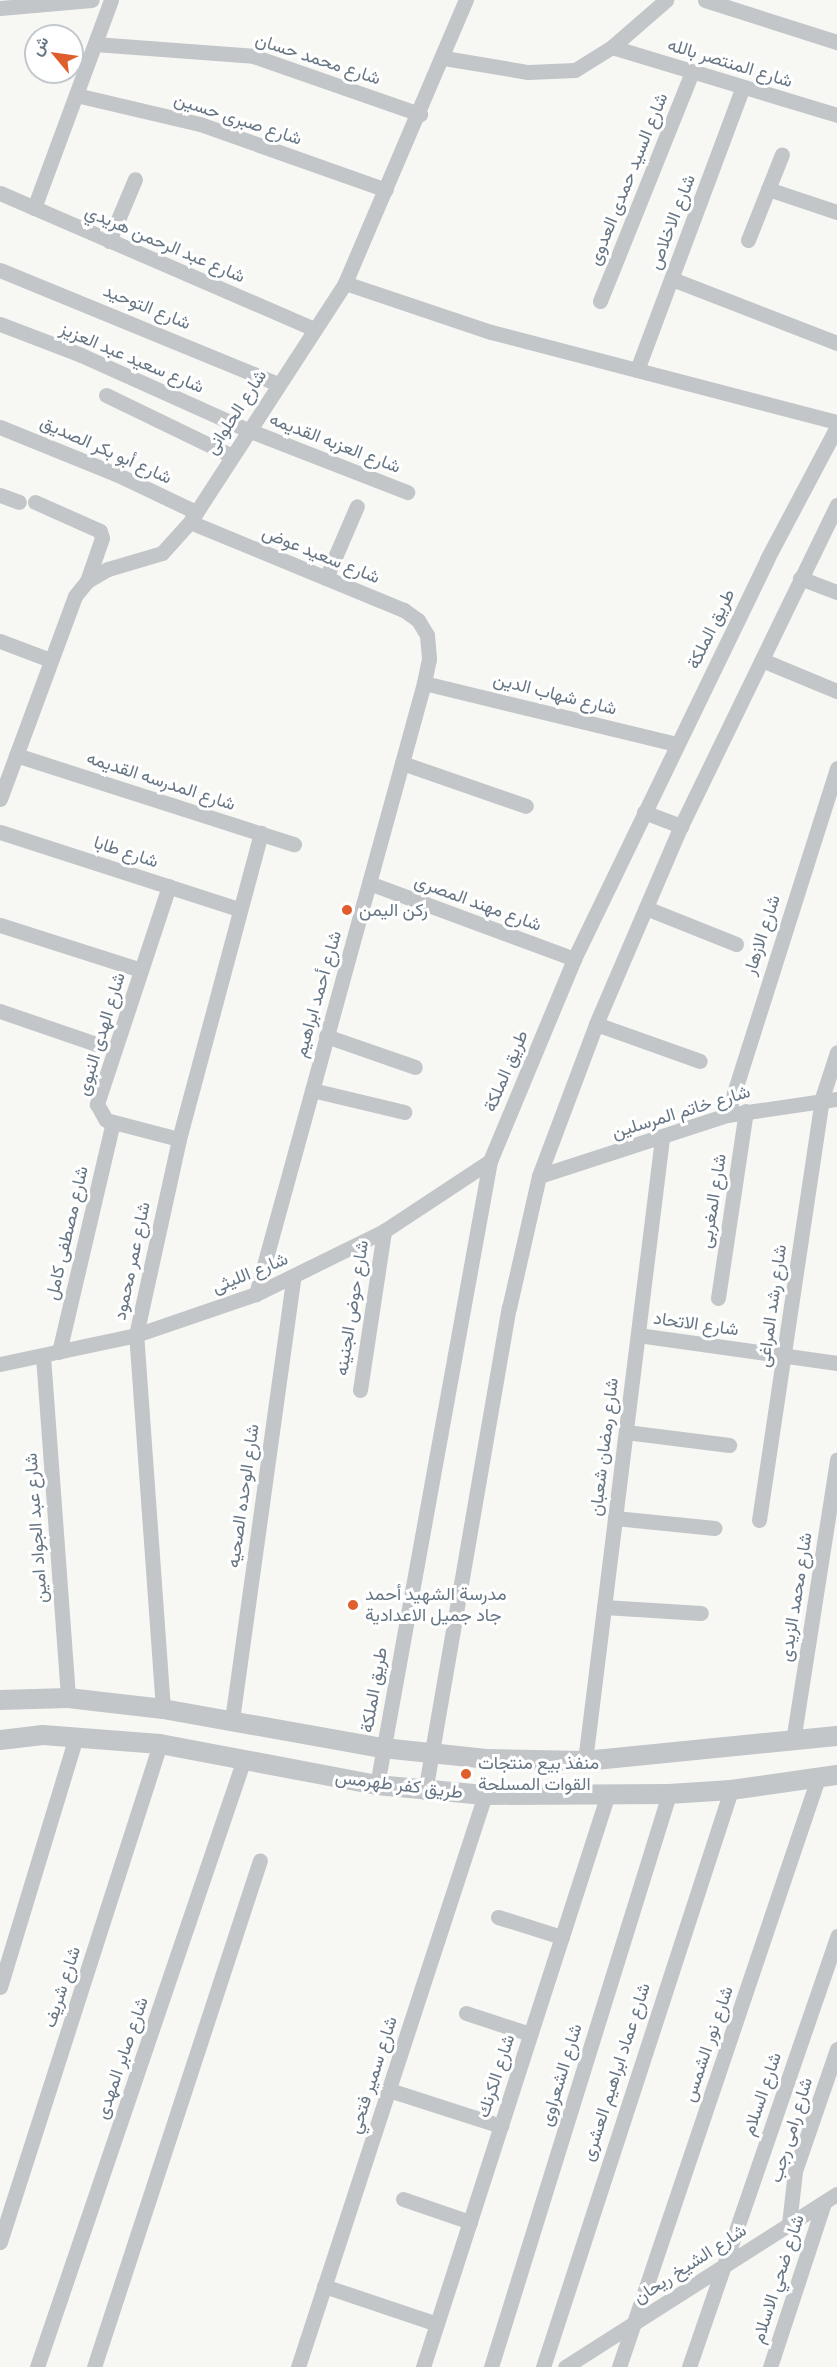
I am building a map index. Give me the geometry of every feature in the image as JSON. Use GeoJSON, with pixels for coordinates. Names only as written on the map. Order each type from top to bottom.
{"type":"FeatureCollection","features":[{"type":"Feature","properties":{"kind":"street"},"geometry":{"type":"LineString","coordinates":[[0,8],[92,0]]}},
{"type":"Feature","properties":{"kind":"street"},"geometry":{"type":"LineString","coordinates":[[34,208],[111,0]]}},
{"type":"Feature","properties":{"kind":"street","name":"شارع الحلوانى"},"geometry":{"type":"LineString","coordinates":[[1,791],[68,610],[87,581],[108,569],[162,553],[193,517],[345,283],[444,58],[466,0]]}},
{"type":"Feature","properties":{"kind":"street"},"geometry":{"type":"LineString","coordinates":[[444,58],[550,74],[583,68],[612,47],[665,0]]}},
{"type":"Feature","properties":{"kind":"street"},"geometry":{"type":"LineString","coordinates":[[705,0],[837,42]]}},
{"type":"Feature","properties":{"kind":"street","name":"شارع محمد حسان"},"geometry":{"type":"LineString","coordinates":[[95,44],[253,56],[420,114]]}},
{"type":"Feature","properties":{"kind":"street","name":"شارع المنتصر بالله"},"geometry":{"type":"LineString","coordinates":[[612,47],[837,115]]}},
{"type":"Feature","properties":{"kind":"street","name":"شارع السيد حمدى العدوى"},"geometry":{"type":"LineString","coordinates":[[600,301],[692,72]]}},
{"type":"Feature","properties":{"kind":"street","name":"شارع الاخلاص"},"geometry":{"type":"LineString","coordinates":[[637,370],[743,87]]}},
{"type":"Feature","properties":{"kind":"street","name":"شارع صبرى حسين"},"geometry":{"type":"LineString","coordinates":[[76,95],[200,124],[386,190]]}},
{"type":"Feature","properties":{"kind":"street"},"geometry":{"type":"LineString","coordinates":[[748,240],[782,154]]}},
{"type":"Feature","properties":{"kind":"street"},"geometry":{"type":"LineString","coordinates":[[109,241],[135,179]]}},
{"type":"Feature","properties":{"kind":"street"},"geometry":{"type":"LineString","coordinates":[[768,189],[837,212]]}},
{"type":"Feature","properties":{"kind":"street","name":"شارع عبد الرحمن هريدي"},"geometry":{"type":"LineString","coordinates":[[0,193],[314,329]]}},
{"type":"Feature","properties":{"kind":"street","name":"شارع التوحيد"},"geometry":{"type":"LineString","coordinates":[[0,270],[278,384]]}},
{"type":"Feature","properties":{"kind":"street"},"geometry":{"type":"LineString","coordinates":[[672,279],[837,343]]}},
{"type":"Feature","properties":{"kind":"street"},"geometry":{"type":"LineString","coordinates":[[345,283],[430,314],[837,422]]}},
{"type":"Feature","properties":{"kind":"street","name":"شارع سعيد عبد العزيز"},"geometry":{"type":"LineString","coordinates":[[0,324],[81,355],[248,430]]}},
{"type":"Feature","properties":{"kind":"street"},"geometry":{"type":"LineString","coordinates":[[106,395],[232,456]]}},
{"type":"Feature","properties":{"kind":"street","name":"شارع أبو بكر الصديق"},"geometry":{"type":"LineString","coordinates":[[0,427],[116,474],[193,517]]}},
{"type":"Feature","properties":{"kind":"street","name":"طريق الملكة"},"geometry":{"type":"LineString","coordinates":[[377,1785],[490,1161],[574,959],[677,744],[837,427]]}},
{"type":"Feature","properties":{"kind":"street","name":"شارع العزبه القديمه"},"geometry":{"type":"LineString","coordinates":[[248,430],[407,492]]}},
{"type":"Feature","properties":{"kind":"street"},"geometry":{"type":"LineString","coordinates":[[0,495],[19,502]]}},
{"type":"Feature","properties":{"kind":"street"},"geometry":{"type":"LineString","coordinates":[[35,502],[100,531],[102,538],[87,581]]}},
{"type":"Feature","properties":{"kind":"street"},"geometry":{"type":"LineString","coordinates":[[425,1792],[509,1308],[539,1176],[596,1024],[681,826],[837,505]]}},
{"type":"Feature","properties":{"kind":"street"},"geometry":{"type":"LineString","coordinates":[[326,578],[357,506]]}},
{"type":"Feature","properties":{"kind":"street","name":"شارع سعيد عوض"},"geometry":{"type":"LineString","coordinates":[[193,517],[326,578],[404,610],[418,620],[427,634]]}},
{"type":"Feature","properties":{"kind":"street"},"geometry":{"type":"LineString","coordinates":[[800,578],[837,592]]}},
{"type":"Feature","properties":{"kind":"street","name":"شارع أحمد ابراهيم"},"geometry":{"type":"LineString","coordinates":[[256,1294],[424,683],[429,659],[427,634]]}},
{"type":"Feature","properties":{"kind":"street"},"geometry":{"type":"LineString","coordinates":[[0,641],[50,660]]}},
{"type":"Feature","properties":{"kind":"street"},"geometry":{"type":"LineString","coordinates":[[762,660],[837,691]]}},
{"type":"Feature","properties":{"kind":"street","name":"شارع شهاب الدين"},"geometry":{"type":"LineString","coordinates":[[424,683],[677,744]]}},
{"type":"Feature","properties":{"kind":"street","name":"شارع المدرسه القديمه"},"geometry":{"type":"LineString","coordinates":[[16,755],[294,844]]}},
{"type":"Feature","properties":{"kind":"street"},"geometry":{"type":"LineString","coordinates":[[402,763],[526,806]]}},
{"type":"Feature","properties":{"kind":"street","name":"شارع الازهار"},"geometry":{"type":"LineString","coordinates":[[727,1115],[831,802],[837,768]]}},
{"type":"Feature","properties":{"kind":"street"},"geometry":{"type":"LineString","coordinates":[[644,812],[681,826]]}},
{"type":"Feature","properties":{"kind":"street","name":"شارع طابا"},"geometry":{"type":"LineString","coordinates":[[0,832],[239,909]]}},
{"type":"Feature","properties":{"kind":"street","name":"شارع عمر محمود"},"geometry":{"type":"LineString","coordinates":[[163,1709],[136,1335],[179,1139],[261,833]]}},
{"type":"Feature","properties":{"kind":"street","name":"شارع مهند المصرى"},"geometry":{"type":"LineString","coordinates":[[369,883],[574,959]]}},
{"type":"Feature","properties":{"kind":"street","name":"شارع الهدى النبوى"},"geometry":{"type":"LineString","coordinates":[[112,1122],[101,1116],[97,1104],[169,886]]}},
{"type":"Feature","properties":{"kind":"street"},"geometry":{"type":"LineString","coordinates":[[646,908],[736,944]]}},
{"type":"Feature","properties":{"kind":"street"},"geometry":{"type":"LineString","coordinates":[[0,925],[141,970]]}},
{"type":"Feature","properties":{"kind":"street"},"geometry":{"type":"LineString","coordinates":[[0,1011],[96,1044]]}},
{"type":"Feature","properties":{"kind":"street"},"geometry":{"type":"LineString","coordinates":[[596,1024],[700,1061]]}},
{"type":"Feature","properties":{"kind":"street"},"geometry":{"type":"LineString","coordinates":[[326,1036],[415,1067]]}},
{"type":"Feature","properties":{"kind":"street","name":"شارع رشد المراغى"},"geometry":{"type":"LineString","coordinates":[[759,1520],[784,1356],[837,1052]]}},
{"type":"Feature","properties":{"kind":"street"},"geometry":{"type":"LineString","coordinates":[[312,1090],[404,1112]]}},
{"type":"Feature","properties":{"kind":"street","name":"شارع خاتم المرسلين"},"geometry":{"type":"LineString","coordinates":[[539,1176],[662,1138],[727,1115],[830,1098]]}},
{"type":"Feature","properties":{"kind":"street","name":"شارع المغربى"},"geometry":{"type":"LineString","coordinates":[[718,1298],[746,1111]]}},
{"type":"Feature","properties":{"kind":"street"},"geometry":{"type":"LineString","coordinates":[[112,1122],[179,1139]]}},
{"type":"Feature","properties":{"kind":"street","name":"شارع مصطفى كامل"},"geometry":{"type":"LineString","coordinates":[[58,1352],[112,1122]]}},
{"type":"Feature","properties":{"kind":"street","name":"شارع رمضان شعبان"},"geometry":{"type":"LineString","coordinates":[[585,1761],[662,1138]]}},
{"type":"Feature","properties":{"kind":"street","name":"شارع الليثى"},"geometry":{"type":"LineString","coordinates":[[0,1364],[136,1335],[256,1294],[293,1278],[384,1231],[490,1161]]}},
{"type":"Feature","properties":{"kind":"street","name":"شارع حوض الجنينه"},"geometry":{"type":"LineString","coordinates":[[360,1390],[384,1231]]}},
{"type":"Feature","properties":{"kind":"street","name":"شارع الوحده الصحيه"},"geometry":{"type":"LineString","coordinates":[[232,1720],[293,1278]]}},
{"type":"Feature","properties":{"kind":"street","name":"شارع الاتحاد"},"geometry":{"type":"LineString","coordinates":[[638,1335],[784,1356]]}},
{"type":"Feature","properties":{"kind":"street","name":"شارع عبد الجواد امين"},"geometry":{"type":"LineString","coordinates":[[43,1356],[68,1698]]}},
{"type":"Feature","properties":{"kind":"street"},"geometry":{"type":"LineString","coordinates":[[784,1356],[837,1363]]}},
{"type":"Feature","properties":{"kind":"street"},"geometry":{"type":"LineString","coordinates":[[626,1432],[729,1445]]}},
{"type":"Feature","properties":{"kind":"street","name":"شارع محمد الزيدى"},"geometry":{"type":"LineString","coordinates":[[793,1741],[837,1459]]}},
{"type":"Feature","properties":{"kind":"street"},"geometry":{"type":"LineString","coordinates":[[615,1518],[715,1528]]}},
{"type":"Feature","properties":{"kind":"street"},"geometry":{"type":"LineString","coordinates":[[604,1607],[701,1614]]}},
{"type":"Feature","properties":{"kind":"street","name":"طريق كفر طهرمس"},"geometry":{"type":"LineString","coordinates":[[0,1700],[68,1698],[163,1709],[383,1748],[430,1754],[585,1761],[837,1736]]}},
{"type":"Feature","properties":{"kind":"street","name":"طريق كفر طهرمس"},"geometry":{"type":"LineString","coordinates":[[0,1740],[43,1735],[160,1744],[243,1762],[377,1785],[425,1792],[485,1795],[607,1797],[669,1794],[731,1790],[828,1776]]}},
{"type":"Feature","properties":{"kind":"street"},"geometry":{"type":"LineString","coordinates":[[0,1988],[76,1737]]}},
{"type":"Feature","properties":{"kind":"street","name":"شارع شريف"},"geometry":{"type":"LineString","coordinates":[[0,2242],[160,1744]]}},
{"type":"Feature","properties":{"kind":"street","name":"شارع صابر المهدى"},"geometry":{"type":"LineString","coordinates":[[37,2367],[243,1762]]}},
{"type":"Feature","properties":{"kind":"street","name":"شارع نور الشمس"},"geometry":{"type":"LineString","coordinates":[[619,2367],[828,1776]]}},
{"type":"Feature","properties":{"kind":"street","name":"شارع عماد ابراهيم العشرى"},"geometry":{"type":"LineString","coordinates":[[543,2367],[731,1790]]}},
{"type":"Feature","properties":{"kind":"street","name":"شارع الشعراوى"},"geometry":{"type":"LineString","coordinates":[[491,2367],[669,1794]]}},
{"type":"Feature","properties":{"kind":"street","name":"شارع سمير فتحي"},"geometry":{"type":"LineString","coordinates":[[298,2367],[485,1795]]}},
{"type":"Feature","properties":{"kind":"street","name":"شارع الكرنك"},"geometry":{"type":"LineString","coordinates":[[423,2367],[607,1797]]}},
{"type":"Feature","properties":{"kind":"street"},"geometry":{"type":"LineString","coordinates":[[94,2367],[260,1860]]}},
{"type":"Feature","properties":{"kind":"street"},"geometry":{"type":"LineString","coordinates":[[498,1917],[562,1937]]}},
{"type":"Feature","properties":{"kind":"street","name":"شارع السلام"},"geometry":{"type":"LineString","coordinates":[[689,2367],[837,1936]]}},
{"type":"Feature","properties":{"kind":"street"},"geometry":{"type":"LineString","coordinates":[[466,2013],[530,2034]]}},
{"type":"Feature","properties":{"kind":"street","name":"شارع رامى رجب"},"geometry":{"type":"LineString","coordinates":[[789,2224],[795,2171],[837,2049]]}},
{"type":"Feature","properties":{"kind":"street"},"geometry":{"type":"LineString","coordinates":[[389,2090],[501,2126]]}},
{"type":"Feature","properties":{"kind":"street","name":"شارع الشيخ ريحان"},"geometry":{"type":"LineString","coordinates":[[565,2367],[584,2360],[635,2322],[830,2198]]}},
{"type":"Feature","properties":{"kind":"street","name":"شارع ضحي الاسلام"},"geometry":{"type":"LineString","coordinates":[[770,2367],[830,2198]]}},
{"type":"Feature","properties":{"kind":"street"},"geometry":{"type":"LineString","coordinates":[[403,2199],[470,2222]]}},
{"type":"Feature","properties":{"kind":"street"},"geometry":{"type":"LineString","coordinates":[[324,2286],[437,2324]]}},
{"type":"Feature","properties":{"kind":"place","name":"ركن اليمن"},"geometry":{"type":"Point","coordinates":[347,910]}},
{"type":"Feature","properties":{"kind":"place","name":"مدرسة الشهيد أحمد جاد جميل الاعدادية"},"geometry":{"type":"Point","coordinates":[353,1605]}},
{"type":"Feature","properties":{"kind":"place","name":"منفذ بيع منتجات القوات المسلحة"},"geometry":{"type":"Point","coordinates":[466,1774]}}]}
